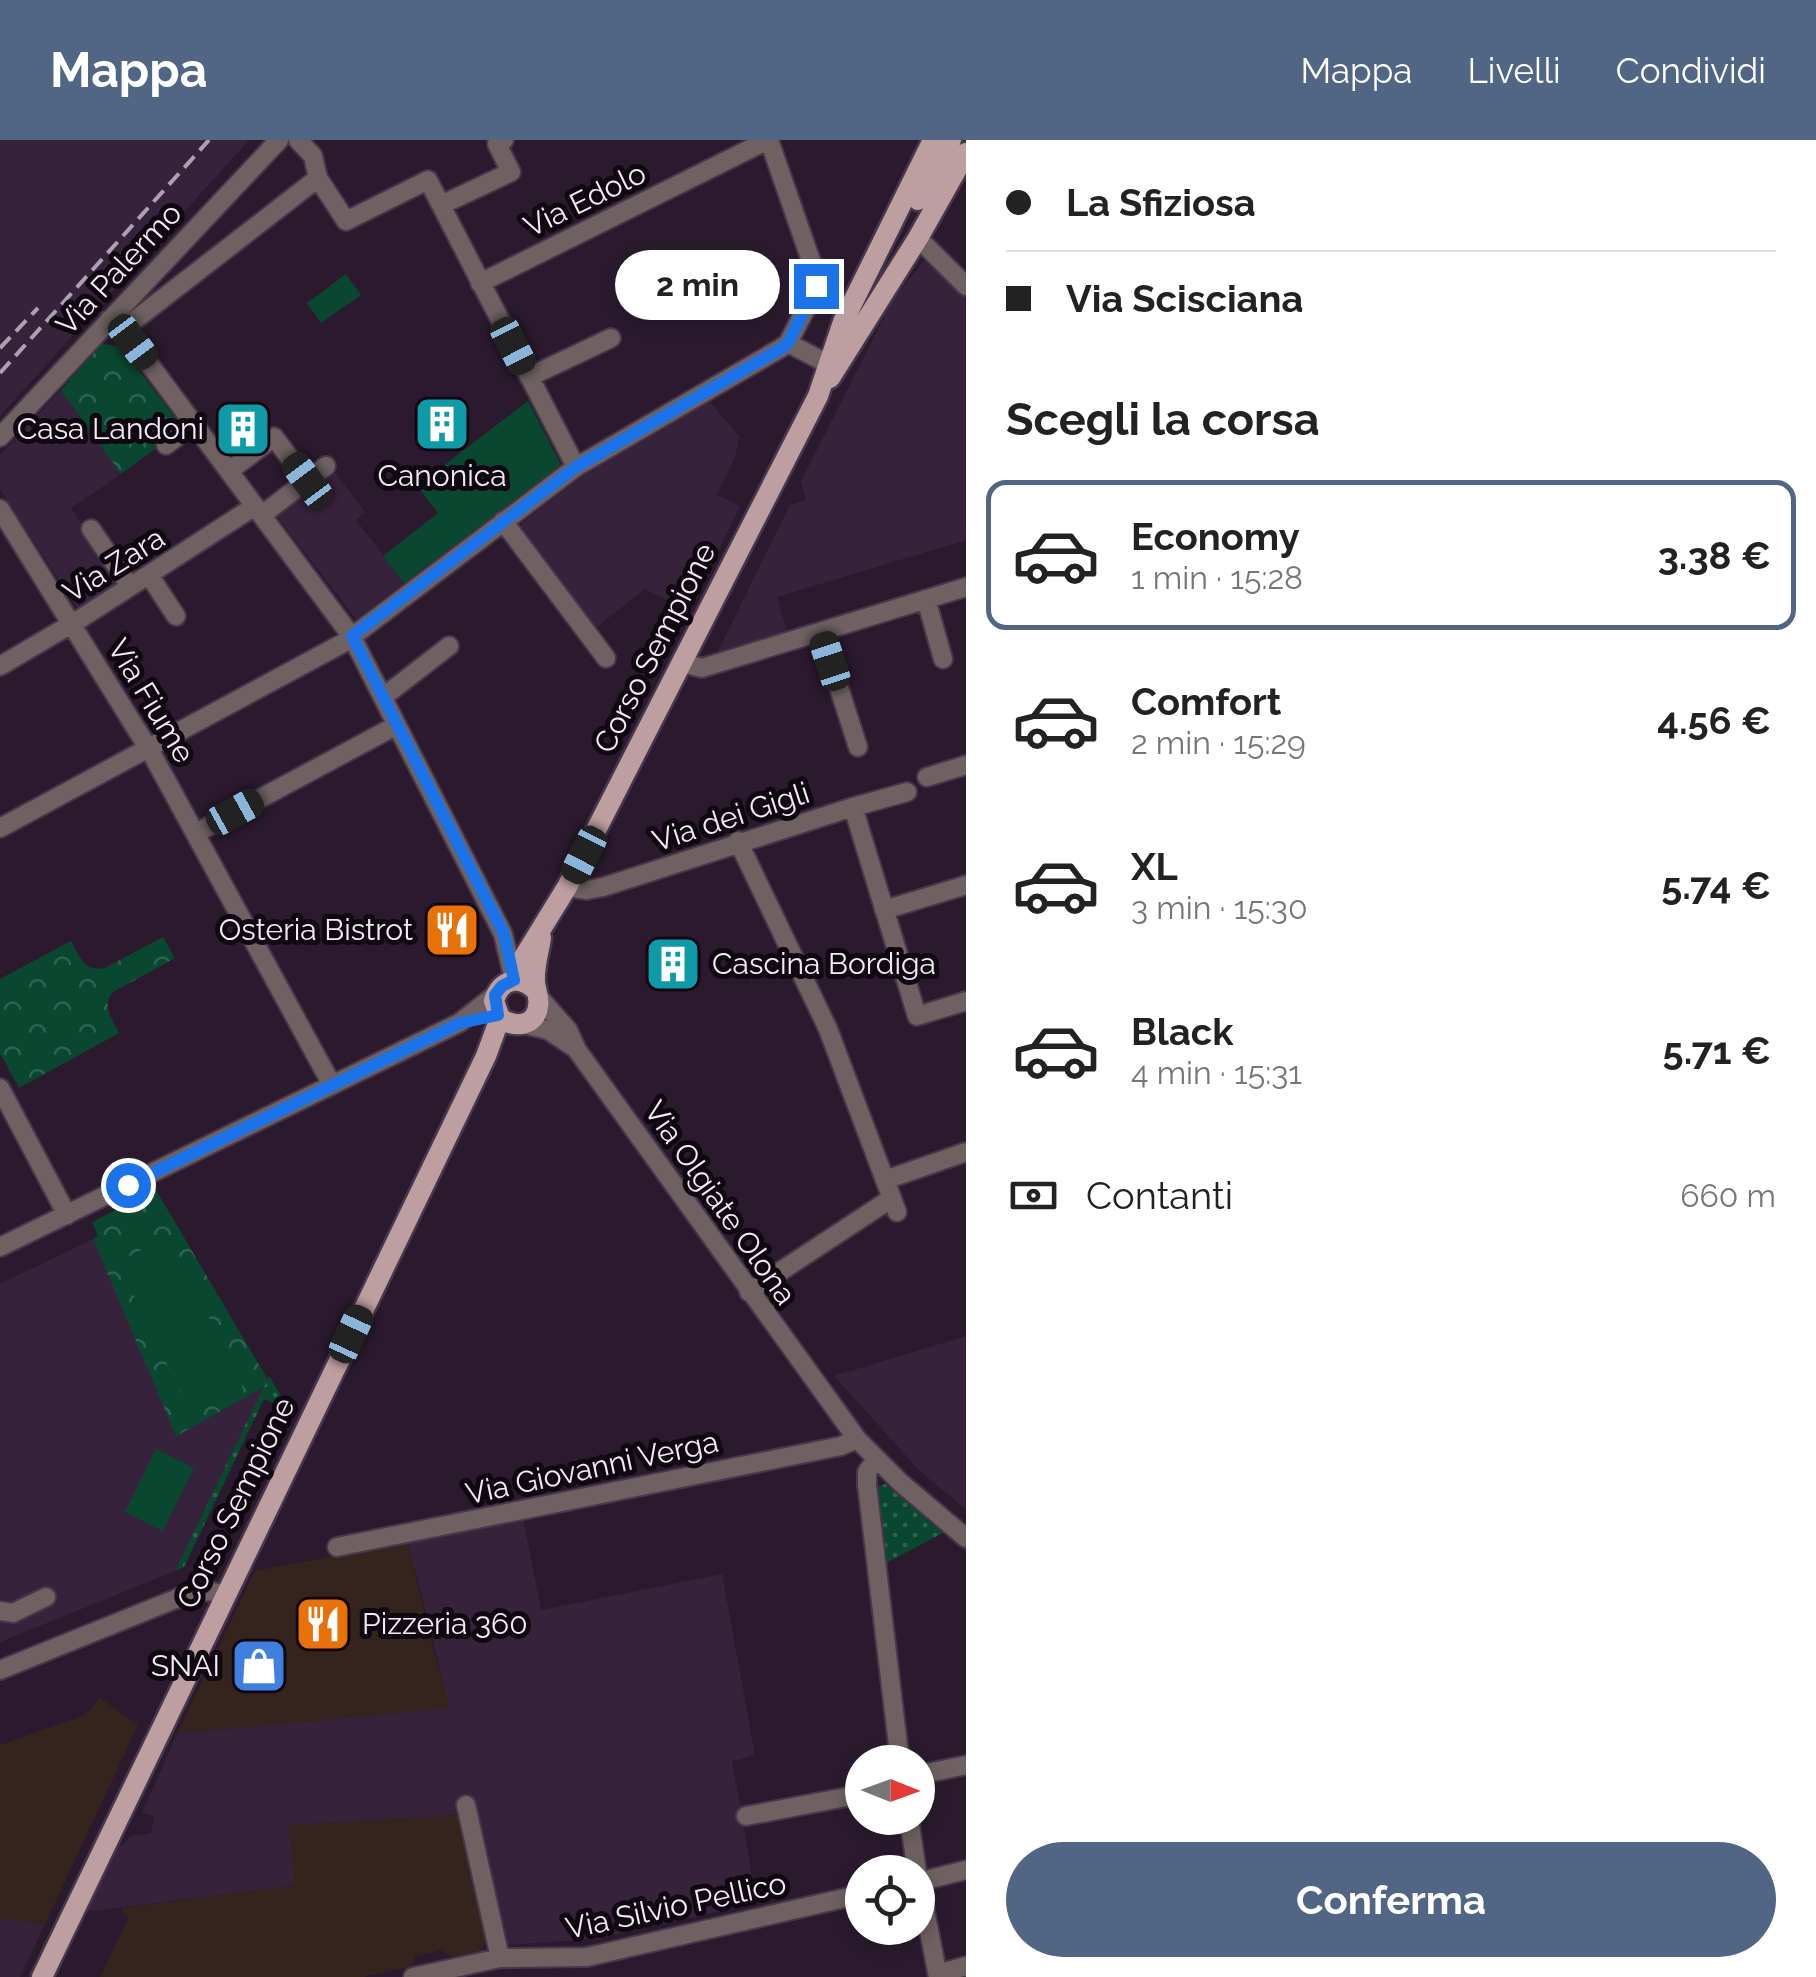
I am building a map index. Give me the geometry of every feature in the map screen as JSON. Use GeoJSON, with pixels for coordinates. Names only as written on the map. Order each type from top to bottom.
{"type":"FeatureCollection","features":[{"type":"Feature","properties":{"kind":"main road","name":"Corso Sempione"},"geometry":{"type":"LineString","coordinates":[[820,391],[858,289],[933,140]]}},
{"type":"Feature","properties":{"kind":"main road"},"geometry":{"type":"LineString","coordinates":[[830,358],[951,140]]}},
{"type":"Feature","properties":{"kind":"main road","name":"Corso Sempione"},"geometry":{"type":"LineString","coordinates":[[44,1975],[507,1016],[502,986],[515,980],[519,965],[567,887],[820,391],[853,345],[966,153]]}},
{"type":"Feature","properties":{"kind":"main road","name":"Corso Sempione"},"geometry":{"type":"LineString","coordinates":[[507,1016],[536,1014],[535,971],[542,932]]}},
{"type":"Feature","properties":{"kind":"main road"},"geometry":{"type":"LineString","coordinates":[[515,980],[528,983],[537,994]]}},
{"type":"Feature","properties":{"kind":"street","name":"Via Palermo"},"geometry":{"type":"LineString","coordinates":[[0,437],[116,325],[279,140]]}},
{"type":"Feature","properties":{"kind":"street"},"geometry":{"type":"LineString","coordinates":[[298,140],[314,156],[318,178],[346,221],[428,180],[576,467]]}},
{"type":"Feature","properties":{"kind":"street"},"geometry":{"type":"LineString","coordinates":[[440,205],[511,172],[497,144],[504,140]]}},
{"type":"Feature","properties":{"kind":"street"},"geometry":{"type":"LineString","coordinates":[[0,828],[352,636],[576,467],[788,343],[812,297],[816,278],[768,140]]}},
{"type":"Feature","properties":{"kind":"street","name":"Via Edolo"},"geometry":{"type":"LineString","coordinates":[[480,282],[768,140]]}},
{"type":"Feature","properties":{"kind":"street"},"geometry":{"type":"LineString","coordinates":[[318,178],[116,325],[352,636],[504,934],[515,980]]}},
{"type":"Feature","properties":{"kind":"street"},"geometry":{"type":"LineString","coordinates":[[918,238],[966,286]]}},
{"type":"Feature","properties":{"kind":"street"},"geometry":{"type":"LineString","coordinates":[[529,377],[611,338]]}},
{"type":"Feature","properties":{"kind":"street"},"geometry":{"type":"LineString","coordinates":[[788,343],[830,358]]}},
{"type":"Feature","properties":{"kind":"street"},"geometry":{"type":"LineString","coordinates":[[166,444],[194,424]]}},
{"type":"Feature","properties":{"kind":"street"},"geometry":{"type":"LineString","coordinates":[[229,471],[274,437],[307,480]]}},
{"type":"Feature","properties":{"kind":"street","name":"Via Zara"},"geometry":{"type":"LineString","coordinates":[[0,666],[326,466]]}},
{"type":"Feature","properties":{"kind":"street","name":"Via Fiume"},"geometry":{"type":"LineString","coordinates":[[0,509],[148,747],[332,1085]]}},
{"type":"Feature","properties":{"kind":"street"},"geometry":{"type":"LineString","coordinates":[[503,521],[606,658]]}},
{"type":"Feature","properties":{"kind":"street"},"geometry":{"type":"LineString","coordinates":[[91,529],[130,586]]}},
{"type":"Feature","properties":{"kind":"street"},"geometry":{"type":"LineString","coordinates":[[149,574],[176,616]]}},
{"type":"Feature","properties":{"kind":"street"},"geometry":{"type":"LineString","coordinates":[[682,663],[702,668],[966,587]]}},
{"type":"Feature","properties":{"kind":"street"},"geometry":{"type":"LineString","coordinates":[[926,599],[944,660]]}},
{"type":"Feature","properties":{"kind":"street"},"geometry":{"type":"LineString","coordinates":[[821,632],[858,747]]}},
{"type":"Feature","properties":{"kind":"street"},"geometry":{"type":"LineString","coordinates":[[384,697],[448,646]]}},
{"type":"Feature","properties":{"kind":"street"},"geometry":{"type":"LineString","coordinates":[[196,833],[397,724]]}},
{"type":"Feature","properties":{"kind":"street"},"geometry":{"type":"LineString","coordinates":[[927,777],[966,765]]}},
{"type":"Feature","properties":{"kind":"street","name":"Via dei Gigli"},"geometry":{"type":"LineString","coordinates":[[567,887],[595,889],[907,792]]}},
{"type":"Feature","properties":{"kind":"street","name":"Via dei Gigli"},"geometry":{"type":"LineString","coordinates":[[854,807],[917,1016],[966,1001]]}},
{"type":"Feature","properties":{"kind":"street"},"geometry":{"type":"LineString","coordinates":[[738,842],[816,999],[891,1197]]}},
{"type":"Feature","properties":{"kind":"street"},"geometry":{"type":"LineString","coordinates":[[884,910],[966,885]]}},
{"type":"Feature","properties":{"kind":"street"},"geometry":{"type":"LineString","coordinates":[[504,934],[524,939],[542,932]]}},
{"type":"Feature","properties":{"kind":"street","name":"Via Olgiate Olona"},"geometry":{"type":"LineString","coordinates":[[537,994],[568,1030],[577,1050],[857,1439],[966,1538]]}},
{"type":"Feature","properties":{"kind":"street"},"geometry":{"type":"LineString","coordinates":[[0,1247],[460,1023],[507,1016]]}},
{"type":"Feature","properties":{"kind":"street","name":"Via Olgiate Olona"},"geometry":{"type":"LineString","coordinates":[[507,1016],[548,1030],[577,1050]]}},
{"type":"Feature","properties":{"kind":"street"},"geometry":{"type":"LineString","coordinates":[[0,1088],[67,1214]]}},
{"type":"Feature","properties":{"kind":"street"},"geometry":{"type":"LineString","coordinates":[[749,1292],[966,1152]]}},
{"type":"Feature","properties":{"kind":"street","name":"Via Giovanni Verga"},"geometry":{"type":"LineString","coordinates":[[337,1547],[822,1450],[857,1439]]}},
{"type":"Feature","properties":{"kind":"street"},"geometry":{"type":"LineString","coordinates":[[876,1459],[867,1472],[866,1486],[898,1745]]}},
{"type":"Feature","properties":{"kind":"street"},"geometry":{"type":"LineString","coordinates":[[0,1670],[188,1594],[209,1591],[225,1596]]}},
{"type":"Feature","properties":{"kind":"street"},"geometry":{"type":"LineString","coordinates":[[0,1611],[9,1614],[46,1597]]}},
{"type":"Feature","properties":{"kind":"street"},"geometry":{"type":"LineString","coordinates":[[935,1771],[966,1764]]}},
{"type":"Feature","properties":{"kind":"street"},"geometry":{"type":"LineString","coordinates":[[746,1816],[845,1797]]}},
{"type":"Feature","properties":{"kind":"street"},"geometry":{"type":"LineString","coordinates":[[466,1805],[500,1958]]}},
{"type":"Feature","properties":{"kind":"street"},"geometry":{"type":"LineString","coordinates":[[935,1875],[966,1870]]}},
{"type":"Feature","properties":{"kind":"street","name":"Via Silvio Pellico"},"geometry":{"type":"LineString","coordinates":[[413,1977],[500,1958],[587,1957],[845,1898]]}},
{"type":"Feature","properties":{"kind":"street"},"geometry":{"type":"LineString","coordinates":[[932,1945],[938,1976],[966,1966]]}},
{"type":"Feature","properties":{"kind":"shaded area"},"geometry":{"type":"Polygon","coordinates":[[[0,140],[249,140],[0,416],[0,140]]]}},
{"type":"Feature","properties":{"kind":"shaded area"},"geometry":{"type":"Polygon","coordinates":[[[924,261],[966,293],[966,540],[777,597],[787,632],[720,653],[790,505],[806,500],[801,481],[894,298],[924,261]]]}},
{"type":"Feature","properties":{"kind":"shaded area"},"geometry":{"type":"Polygon","coordinates":[[[61,390],[121,474],[71,508],[121,583],[79,611],[0,489],[0,455],[61,390]]]}},
{"type":"Feature","properties":{"kind":"shaded area"},"geometry":{"type":"Polygon","coordinates":[[[710,402],[739,436],[735,457],[717,495],[740,506],[689,611],[645,589],[593,630],[519,533],[521,524],[583,476],[710,402]]]}},
{"type":"Feature","properties":{"kind":"shaded area"},"geometry":{"type":"Polygon","coordinates":[[[333,470],[365,512],[356,520],[404,583],[356,619],[276,515],[333,470]]]}},
{"type":"Feature","properties":{"kind":"shaded area"},"geometry":{"type":"Polygon","coordinates":[[[93,1239],[102,1258],[268,1380],[175,1571],[0,1642],[0,1284],[93,1239]]]}},
{"type":"Feature","properties":{"kind":"shaded area"},"geometry":{"type":"Polygon","coordinates":[[[966,1336],[966,1510],[920,1471],[834,1376],[966,1336]]]}},
{"type":"Feature","properties":{"kind":"shaded area"},"geometry":{"type":"Polygon","coordinates":[[[523,1519],[541,1610],[722,1574],[755,1755],[732,1761],[757,1903],[595,1939],[505,1945],[473,1804],[456,1806],[457,1815],[288,1825],[295,1885],[85,1912],[116,1851],[131,1836],[151,1833],[154,1816],[142,1813],[177,1734],[450,1708],[408,1542],[523,1519]]]}},
{"type":"Feature","properties":{"kind":"shaded area"},"geometry":{"type":"Polygon","coordinates":[[[408,1542],[451,1708],[177,1734],[255,1571],[408,1542]]]}},
{"type":"Feature","properties":{"kind":"shaded area"},"geometry":{"type":"Polygon","coordinates":[[[100,1698],[138,1725],[44,1926],[0,1920],[0,1745],[85,1715],[100,1698]]]}},
{"type":"Feature","properties":{"kind":"shaded area"},"geometry":{"type":"Polygon","coordinates":[[[457,1815],[486,1941],[481,1951],[452,1957],[441,1950],[415,1957],[408,1967],[363,1977],[100,1977],[129,1917],[122,1908],[294,1885],[287,1825],[457,1815]]]}},
{"type":"Feature","properties":{"kind":"shaded area"},"geometry":{"type":"Polygon","coordinates":[[[0,1920],[44,1926],[20,1977],[0,1977],[0,1920]]]}},
{"type":"Feature","properties":{"kind":"green space"},"geometry":{"type":"Polygon","coordinates":[[[346,274],[361,295],[321,323],[307,303],[346,274]]]}},
{"type":"Feature","properties":{"kind":"green space"},"geometry":{"type":"Polygon","coordinates":[[[102,344],[120,346],[183,428],[121,474],[61,390],[102,344]]]}},
{"type":"Feature","properties":{"kind":"green space"},"geometry":{"type":"Polygon","coordinates":[[[528,401],[561,465],[404,583],[383,556],[438,513],[417,486],[528,401]]]}},
{"type":"Feature","properties":{"kind":"green space"},"geometry":{"type":"Polygon","coordinates":[[[163,937],[175,958],[110,997],[109,1012],[119,1033],[19,1088],[0,1053],[0,979],[71,941],[84,962],[98,969],[163,937]]]}},
{"type":"Feature","properties":{"kind":"green space"},"geometry":{"type":"Polygon","coordinates":[[[156,1190],[268,1380],[264,1387],[176,1436],[93,1239],[98,1236],[92,1222],[156,1190]]]}},
{"type":"Feature","properties":{"kind":"green space"},"geometry":{"type":"Polygon","coordinates":[[[170,1236],[243,1389],[191,1415],[118,1262],[170,1236]]]}},
{"type":"Feature","properties":{"kind":"green space"},"geometry":{"type":"Polygon","coordinates":[[[269,1376],[292,1414],[290,1418],[276,1404],[264,1399],[184,1567],[175,1571],[269,1376]]]}},
{"type":"Feature","properties":{"kind":"green space"},"geometry":{"type":"Polygon","coordinates":[[[156,1449],[194,1468],[163,1531],[125,1512],[156,1449]]]}},
{"type":"Feature","properties":{"kind":"green space"},"geometry":{"type":"Polygon","coordinates":[[[885,1484],[943,1533],[886,1563],[876,1487],[885,1484]]]}},
{"type":"Feature","properties":{"kind":"railway"},"geometry":{"type":"LineString","coordinates":[[0,373],[209,140]]}},
{"type":"Feature","properties":{"kind":"railway"},"geometry":{"type":"LineString","coordinates":[[0,348],[38,308]]}},
{"type":"Feature","properties":{"kind":"place","name":"Canonica"},"geometry":{"type":"Point","coordinates":[442,424]}},
{"type":"Feature","properties":{"kind":"place","name":"Casa Landoni"},"geometry":{"type":"Point","coordinates":[243,429]}},
{"type":"Feature","properties":{"kind":"place","name":"Osteria Bistrot"},"geometry":{"type":"Point","coordinates":[452,930]}},
{"type":"Feature","properties":{"kind":"place","name":"Cascina Bordiga"},"geometry":{"type":"Point","coordinates":[673,964]}},
{"type":"Feature","properties":{"kind":"place","name":"Pizzeria 360"},"geometry":{"type":"Point","coordinates":[323,1624]}},
{"type":"Feature","properties":{"kind":"place","name":"SNAI"},"geometry":{"type":"Point","coordinates":[259,1666]}},
{"type":"Feature","properties":{"kind":"route"},"geometry":{"type":"LineString","coordinates":[[128,1185],[414,1044],[460,1023],[498,1015],[495,995],[514,980],[504,934],[352,636],[576,467],[782,348],[816,286]]}}]}
